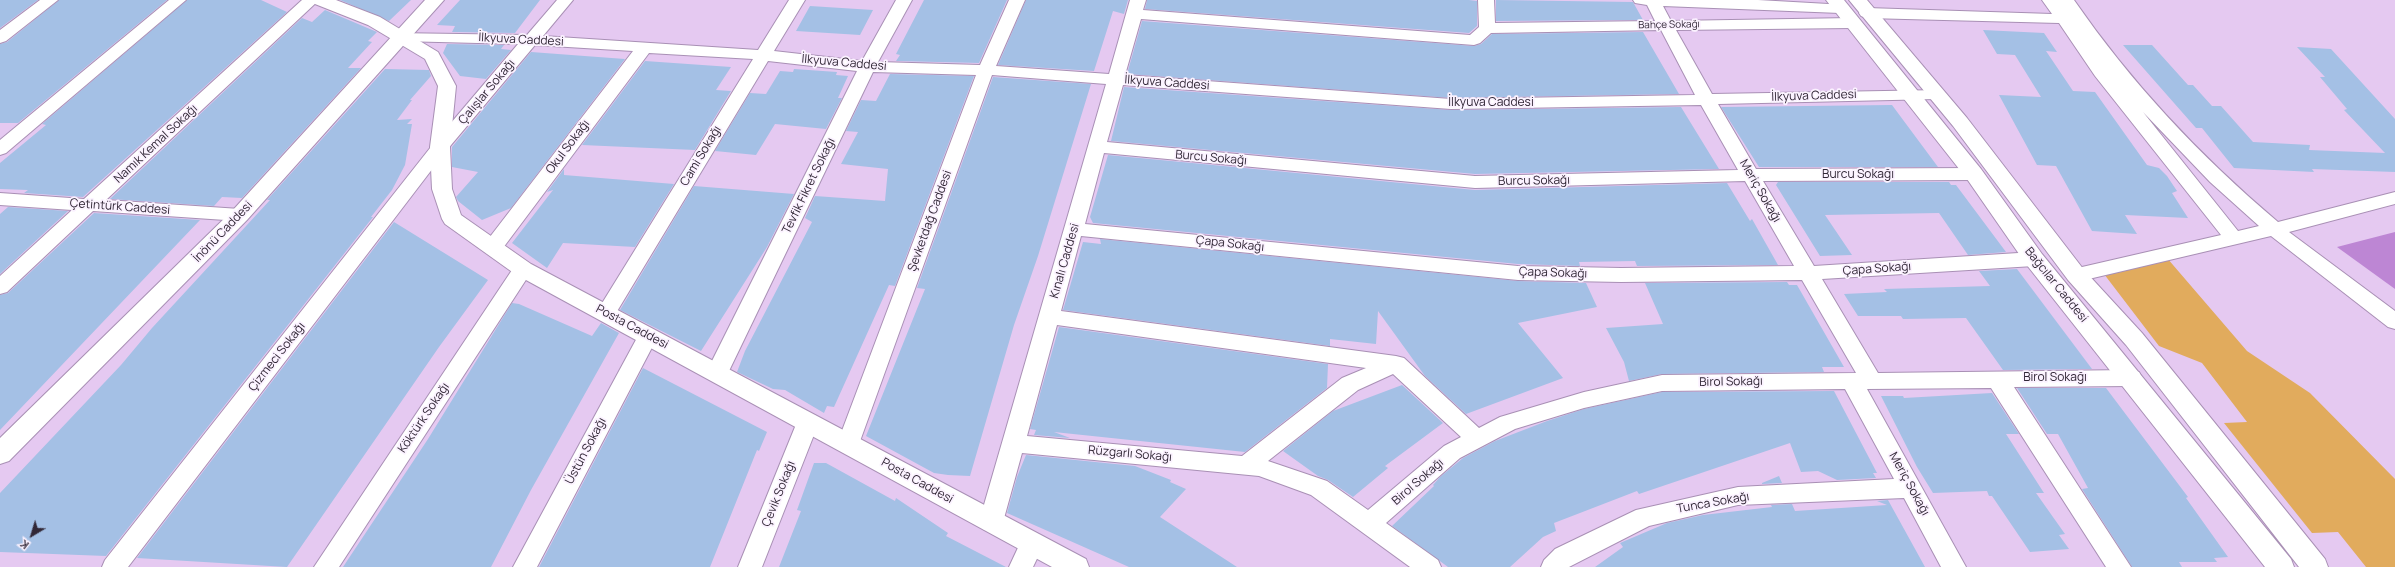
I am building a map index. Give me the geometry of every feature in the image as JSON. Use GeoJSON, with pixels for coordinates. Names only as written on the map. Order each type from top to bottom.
{"type":"FeatureCollection","features":[{"type":"Feature","properties":{"kind":"main road","name":"Posta Caddesi"},"geometry":{"type":"LineString","coordinates":[[321,0],[374,21],[432,56],[447,86],[440,147],[442,189],[452,219],[523,269],[991,522],[1026,556],[1076,567]]}},
{"type":"Feature","properties":{"kind":"main road","name":"İnönü Caddesi"},"geometry":{"type":"LineString","coordinates":[[0,454],[240,215],[341,105],[399,36],[435,0]]}},
{"type":"Feature","properties":{"kind":"main road","name":"Bağcılar Caddesi"},"geometry":{"type":"LineString","coordinates":[[1850,9],[1912,94],[1974,174],[2034,260],[2131,378],[2280,567]]}},
{"type":"Feature","properties":{"kind":"main road"},"geometry":{"type":"LineString","coordinates":[[1850,9],[1936,94],[2076,276],[2134,339],[2315,567]]}},
{"type":"Feature","properties":{"kind":"street"},"geometry":{"type":"LineString","coordinates":[[0,38],[50,0]]}},
{"type":"Feature","properties":{"kind":"street"},"geometry":{"type":"LineString","coordinates":[[0,149],[178,0]]}},
{"type":"Feature","properties":{"kind":"street","name":"Namık Kemal Sokağı"},"geometry":{"type":"LineString","coordinates":[[0,287],[89,205],[321,0]]}},
{"type":"Feature","properties":{"kind":"street","name":"Çalışlar Sokağı"},"geometry":{"type":"LineString","coordinates":[[440,147],[566,0]]}},
{"type":"Feature","properties":{"kind":"street","name":"Cami Sokağı"},"geometry":{"type":"LineString","coordinates":[[606,313],[797,0]]}},
{"type":"Feature","properties":{"kind":"street","name":"Tevfik Fikret Sokağı"},"geometry":{"type":"LineString","coordinates":[[717,373],[867,67],[904,0]]}},
{"type":"Feature","properties":{"kind":"street","name":"Şevketdağ Caddesi"},"geometry":{"type":"LineString","coordinates":[[848,444],[986,70],[1017,0]]}},
{"type":"Feature","properties":{"kind":"street"},"geometry":{"type":"LineString","coordinates":[[1136,7],[1474,40],[1487,28],[1486,0]]}},
{"type":"Feature","properties":{"kind":"street"},"geometry":{"type":"LineString","coordinates":[[1648,0],[2072,19]]}},
{"type":"Feature","properties":{"kind":"street","name":"Meriç Sokağı"},"geometry":{"type":"LineString","coordinates":[[1648,0],[1665,25],[1706,99],[1808,273],[1861,380],[1911,488],[1954,567]]}},
{"type":"Feature","properties":{"kind":"street"},"geometry":{"type":"LineString","coordinates":[[2050,0],[2072,19],[2135,93],[2194,154],[2275,229],[2395,322]]}},
{"type":"Feature","properties":{"kind":"street"},"geometry":{"type":"LineString","coordinates":[[2066,0],[2072,19],[2101,72],[2148,129],[2234,239]]}},
{"type":"Feature","properties":{"kind":"street","name":"Kınalı Caddesi"},"geometry":{"type":"LineString","coordinates":[[991,522],[1136,7]]}},
{"type":"Feature","properties":{"kind":"street","name":"Bahçe Sokağı"},"geometry":{"type":"LineString","coordinates":[[1487,28],[1665,25],[1850,9]]}},
{"type":"Feature","properties":{"kind":"street","name":"İlkyuva Caddesi"},"geometry":{"type":"LineString","coordinates":[[399,36],[531,40],[763,55],[867,67],[986,70],[1451,104],[1510,104],[1936,94]]}},
{"type":"Feature","properties":{"kind":"street","name":"Okul Sokağı"},"geometry":{"type":"LineString","coordinates":[[493,247],[644,48]]}},
{"type":"Feature","properties":{"kind":"street","name":"Çizmeci Sokağı"},"geometry":{"type":"LineString","coordinates":[[114,567],[440,147]]}},
{"type":"Feature","properties":{"kind":"street","name":"Burcu Sokağı"},"geometry":{"type":"LineString","coordinates":[[1097,147],[1475,182],[1751,175],[1974,174]]}},
{"type":"Feature","properties":{"kind":"street"},"geometry":{"type":"LineString","coordinates":[[2076,276],[2275,229],[2395,198]]}},
{"type":"Feature","properties":{"kind":"street","name":"Çetintürk Caddesi"},"geometry":{"type":"LineString","coordinates":[[0,199],[240,215]]}},
{"type":"Feature","properties":{"kind":"street","name":"Çapa Sokağı"},"geometry":{"type":"LineString","coordinates":[[1074,229],[1518,272],[1621,275],[1808,273],[2034,260]]}},
{"type":"Feature","properties":{"kind":"street","name":"Köktürk Sokağı"},"geometry":{"type":"LineString","coordinates":[[326,567],[523,269]]}},
{"type":"Feature","properties":{"kind":"street"},"geometry":{"type":"LineString","coordinates":[[1049,317],[1396,364],[1477,439]]}},
{"type":"Feature","properties":{"kind":"street","name":"Üstün Sokağı"},"geometry":{"type":"LineString","coordinates":[[525,567],[648,336]]}},
{"type":"Feature","properties":{"kind":"street"},"geometry":{"type":"LineString","coordinates":[[1248,465],[1350,384],[1396,364]]}},
{"type":"Feature","properties":{"kind":"street","name":"Birol Sokağı"},"geometry":{"type":"LineString","coordinates":[[1369,524],[1452,452],[1508,422],[1584,400],[1662,383],[2131,378]]}},
{"type":"Feature","properties":{"kind":"street"},"geometry":{"type":"LineString","coordinates":[[1997,379],[2119,567]]}},
{"type":"Feature","properties":{"kind":"street","name":"Çevik Sokağı"},"geometry":{"type":"LineString","coordinates":[[750,567],[808,422]]}},
{"type":"Feature","properties":{"kind":"street","name":"Rüzgarlı Sokağı"},"geometry":{"type":"LineString","coordinates":[[1013,443],[1260,466],[1319,488],[1429,567]]}},
{"type":"Feature","properties":{"kind":"street","name":"Tunca Sokağı"},"geometry":{"type":"LineString","coordinates":[[1553,567],[1564,556],[1644,517],[1738,496],[1911,488]]}},
{"type":"Feature","properties":{"kind":"shaded area"},"geometry":{"type":"Polygon","coordinates":[[[2395,232],[2395,289],[2337,247],[2395,232]]]}},
{"type":"Feature","properties":{"kind":"shaded area"},"geometry":{"type":"Polygon","coordinates":[[[2167,258],[2247,351],[2310,393],[2395,479],[2395,567],[2366,567],[2338,532],[2312,533],[2224,423],[2247,422],[2202,363],[2159,346],[2104,274],[2167,258]]]}},
{"type":"Feature","properties":{"kind":"building"},"geometry":{"type":"Polygon","coordinates":[[[0,0],[38,0],[0,28],[0,0]]]}},
{"type":"Feature","properties":{"kind":"building"},"geometry":{"type":"Polygon","coordinates":[[[59,0],[167,0],[18,123],[0,123],[0,44],[7,42],[59,0]]]}},
{"type":"Feature","properties":{"kind":"building"},"geometry":{"type":"Polygon","coordinates":[[[187,0],[261,0],[287,12],[83,197],[24,193],[28,190],[0,189],[0,163],[46,125],[42,124],[187,0]]]}},
{"type":"Feature","properties":{"kind":"building"},"geometry":{"type":"Polygon","coordinates":[[[340,0],[411,0],[389,21],[340,0]]]}},
{"type":"Feature","properties":{"kind":"building"},"geometry":{"type":"Polygon","coordinates":[[[460,0],[540,0],[515,33],[452,32],[455,26],[437,25],[460,0]]]}},
{"type":"Feature","properties":{"kind":"building"},"geometry":{"type":"Polygon","coordinates":[[[924,0],[1007,0],[979,63],[896,61],[900,55],[896,54],[924,0]]]}},
{"type":"Feature","properties":{"kind":"building"},"geometry":{"type":"Polygon","coordinates":[[[1026,0],[1128,0],[1124,14],[1113,11],[1094,71],[998,65],[1026,0]]]}},
{"type":"Feature","properties":{"kind":"building"},"geometry":{"type":"Polygon","coordinates":[[[1147,0],[1469,0],[1477,1],[1477,26],[1469,33],[1145,9],[1147,0]]]}},
{"type":"Feature","properties":{"kind":"building"},"geometry":{"type":"Polygon","coordinates":[[[1496,0],[1633,2],[1643,20],[1496,21],[1496,0]]]}},
{"type":"Feature","properties":{"kind":"building"},"geometry":{"type":"Polygon","coordinates":[[[810,6],[873,10],[860,35],[796,31],[810,6]]]}},
{"type":"Feature","properties":{"kind":"building"},"geometry":{"type":"Polygon","coordinates":[[[325,10],[377,32],[368,41],[372,42],[348,68],[361,68],[242,198],[222,197],[214,206],[110,199],[302,18],[312,22],[325,10]]]}},
{"type":"Feature","properties":{"kind":"building"},"geometry":{"type":"Polygon","coordinates":[[[1142,21],[1474,46],[1481,44],[1492,34],[1643,32],[1679,94],[1451,98],[1127,74],[1142,21]]]}},
{"type":"Feature","properties":{"kind":"building"},"geometry":{"type":"Polygon","coordinates":[[[1983,30],[2044,33],[2057,52],[2046,51],[2073,91],[2095,92],[2147,165],[2159,168],[2167,176],[2177,191],[2172,193],[2188,218],[2125,215],[2137,234],[2092,231],[2056,166],[2037,165],[1999,95],[2041,97],[2015,55],[1997,54],[1983,30]]]}},
{"type":"Feature","properties":{"kind":"building"},"geometry":{"type":"Polygon","coordinates":[[[447,44],[504,45],[501,49],[511,50],[486,79],[460,76],[443,53],[447,44]]]}},
{"type":"Feature","properties":{"kind":"building"},"geometry":{"type":"Polygon","coordinates":[[[2123,45],[2152,45],[2188,85],[2193,85],[2212,106],[2221,106],[2253,142],[2310,145],[2309,150],[2385,153],[2344,110],[2347,109],[2320,77],[2325,77],[2297,47],[2331,49],[2395,119],[2395,172],[2312,169],[2314,172],[2234,168],[2202,128],[2196,128],[2123,45]]]}},
{"type":"Feature","properties":{"kind":"building"},"geometry":{"type":"Polygon","coordinates":[[[531,52],[625,59],[511,208],[482,220],[458,201],[456,197],[478,172],[452,167],[452,147],[531,52]]]}},
{"type":"Feature","properties":{"kind":"building"},"geometry":{"type":"Polygon","coordinates":[[[645,61],[731,67],[716,90],[731,91],[695,150],[582,145],[645,61]]]}},
{"type":"Feature","properties":{"kind":"building"},"geometry":{"type":"Polygon","coordinates":[[[385,69],[429,70],[431,76],[410,100],[412,100],[397,120],[412,119],[407,124],[412,124],[405,165],[392,190],[371,217],[373,217],[106,556],[0,552],[0,493],[121,365],[152,328],[270,200],[267,200],[385,69]]]}},
{"type":"Feature","properties":{"kind":"building"},"geometry":{"type":"Polygon","coordinates":[[[794,69],[837,72],[836,75],[848,76],[838,98],[842,98],[826,129],[775,124],[756,155],[715,151],[750,93],[766,94],[780,71],[793,72],[794,69]]]}},
{"type":"Feature","properties":{"kind":"building"},"geometry":{"type":"Polygon","coordinates":[[[890,74],[974,76],[895,286],[889,285],[834,407],[827,406],[824,413],[785,390],[773,389],[737,372],[745,351],[812,222],[805,218],[815,196],[885,201],[888,169],[841,164],[858,132],[846,131],[861,100],[876,101],[890,74]]]}},
{"type":"Feature","properties":{"kind":"building"},"geometry":{"type":"Polygon","coordinates":[[[993,77],[1091,84],[1038,256],[1014,325],[970,476],[948,475],[934,473],[866,436],[925,289],[917,288],[993,77]]]}},
{"type":"Feature","properties":{"kind":"building"},"geometry":{"type":"Polygon","coordinates":[[[1124,87],[1451,110],[1681,107],[1719,169],[1475,174],[1111,141],[1124,87]]]}},
{"type":"Feature","properties":{"kind":"building"},"geometry":{"type":"Polygon","coordinates":[[[1892,105],[1938,167],[1759,167],[1721,107],[1892,105]]]}},
{"type":"Feature","properties":{"kind":"building"},"geometry":{"type":"Polygon","coordinates":[[[1108,155],[1475,190],[1727,183],[1750,221],[1752,219],[1778,265],[1637,266],[1635,261],[1579,262],[1580,266],[1518,264],[1093,223],[1090,217],[1108,155]]]}},
{"type":"Feature","properties":{"kind":"building"},"geometry":{"type":"Polygon","coordinates":[[[564,169],[564,175],[674,184],[635,247],[563,243],[547,268],[512,243],[553,190],[547,192],[564,169]]]}},
{"type":"Feature","properties":{"kind":"building"},"geometry":{"type":"Polygon","coordinates":[[[1778,182],[1949,182],[1951,185],[1956,185],[2006,252],[1968,255],[1939,213],[1825,215],[1852,255],[1820,256],[1776,185],[1778,182]]]}},
{"type":"Feature","properties":{"kind":"building"},"geometry":{"type":"Polygon","coordinates":[[[694,186],[794,194],[767,247],[701,351],[620,310],[694,186]]]}},
{"type":"Feature","properties":{"kind":"building"},"geometry":{"type":"Polygon","coordinates":[[[8,207],[68,211],[0,274],[0,214],[8,207]]]}},
{"type":"Feature","properties":{"kind":"building"},"geometry":{"type":"Polygon","coordinates":[[[94,213],[200,220],[0,430],[0,295],[8,293],[94,213]]]}},
{"type":"Feature","properties":{"kind":"building"},"geometry":{"type":"Polygon","coordinates":[[[394,222],[488,280],[439,347],[287,567],[137,558],[394,222]]]}},
{"type":"Feature","properties":{"kind":"building"},"geometry":{"type":"Polygon","coordinates":[[[1100,239],[1518,281],[1586,283],[1597,307],[1518,323],[1563,378],[1466,414],[1425,376],[1378,311],[1376,344],[1330,339],[1330,346],[1063,310],[1083,242],[1101,244],[1100,239]]]}},
{"type":"Feature","properties":{"kind":"building"},"geometry":{"type":"Polygon","coordinates":[[[2017,269],[2092,369],[2003,370],[1966,318],[1903,319],[1901,316],[1858,316],[1844,294],[1887,292],[1884,289],[1990,286],[1979,271],[2017,269]]]}},
{"type":"Feature","properties":{"kind":"building"},"geometry":{"type":"Polygon","coordinates":[[[1787,282],[1789,285],[1797,285],[1844,367],[1822,367],[1824,372],[1662,374],[1629,381],[1624,362],[1606,328],[1663,324],[1645,283],[1787,282]]]}},
{"type":"Feature","properties":{"kind":"building"},"geometry":{"type":"Polygon","coordinates":[[[512,303],[519,304],[592,336],[601,323],[619,333],[531,490],[491,567],[343,567],[428,439],[512,303]]]}},
{"type":"Feature","properties":{"kind":"building"},"geometry":{"type":"Polygon","coordinates":[[[1059,327],[1328,364],[1327,388],[1245,452],[1054,432],[1070,438],[1034,435],[1036,430],[1030,429],[1059,327]]]}},
{"type":"Feature","properties":{"kind":"building"},"geometry":{"type":"Polygon","coordinates":[[[643,368],[767,432],[759,451],[757,450],[710,567],[539,567],[643,368]]]}},
{"type":"Feature","properties":{"kind":"building"},"geometry":{"type":"Polygon","coordinates":[[[1402,385],[1443,423],[1385,466],[1388,468],[1353,497],[1328,480],[1318,476],[1283,451],[1333,411],[1402,385]]]}},
{"type":"Feature","properties":{"kind":"building"},"geometry":{"type":"Polygon","coordinates":[[[2017,388],[2106,388],[2188,497],[2186,498],[2228,557],[2214,558],[2217,562],[2179,562],[2182,567],[2132,567],[2082,489],[2088,488],[2058,434],[2047,434],[2017,388]]]}},
{"type":"Feature","properties":{"kind":"building"},"geometry":{"type":"Polygon","coordinates":[[[1834,391],[1877,473],[1873,473],[1876,478],[1837,480],[1818,471],[1801,472],[1790,443],[1639,494],[1637,491],[1554,523],[1556,531],[1543,537],[1510,567],[1448,567],[1392,526],[1434,486],[1433,485],[1440,477],[1463,458],[1495,441],[1547,421],[1584,409],[1662,392],[1834,391]]]}},
{"type":"Feature","properties":{"kind":"building"},"geometry":{"type":"Polygon","coordinates":[[[1992,393],[2019,434],[2006,434],[2044,493],[2036,493],[2065,534],[2059,535],[2069,549],[2030,552],[1992,496],[1989,496],[1987,491],[1933,493],[1917,467],[1881,396],[1903,396],[1904,398],[1992,393]]]}},
{"type":"Feature","properties":{"kind":"building"},"geometry":{"type":"Polygon","coordinates":[[[1026,455],[1135,466],[1171,480],[1170,482],[1186,489],[1160,517],[1237,567],[1129,567],[1007,513],[1017,477],[1026,455]]]}},
{"type":"Feature","properties":{"kind":"building"},"geometry":{"type":"Polygon","coordinates":[[[814,463],[826,463],[895,501],[896,498],[948,533],[946,536],[1006,567],[779,567],[801,511],[797,510],[814,463]]]}},
{"type":"Feature","properties":{"kind":"building"},"geometry":{"type":"Polygon","coordinates":[[[1779,476],[1782,483],[1762,484],[1762,483],[1779,476]]]}},
{"type":"Feature","properties":{"kind":"building"},"geometry":{"type":"Polygon","coordinates":[[[1888,500],[1925,567],[1595,567],[1623,547],[1620,543],[1667,523],[1703,515],[1772,507],[1771,505],[1792,504],[1795,511],[1887,505],[1877,501],[1888,500]]]}}]}
